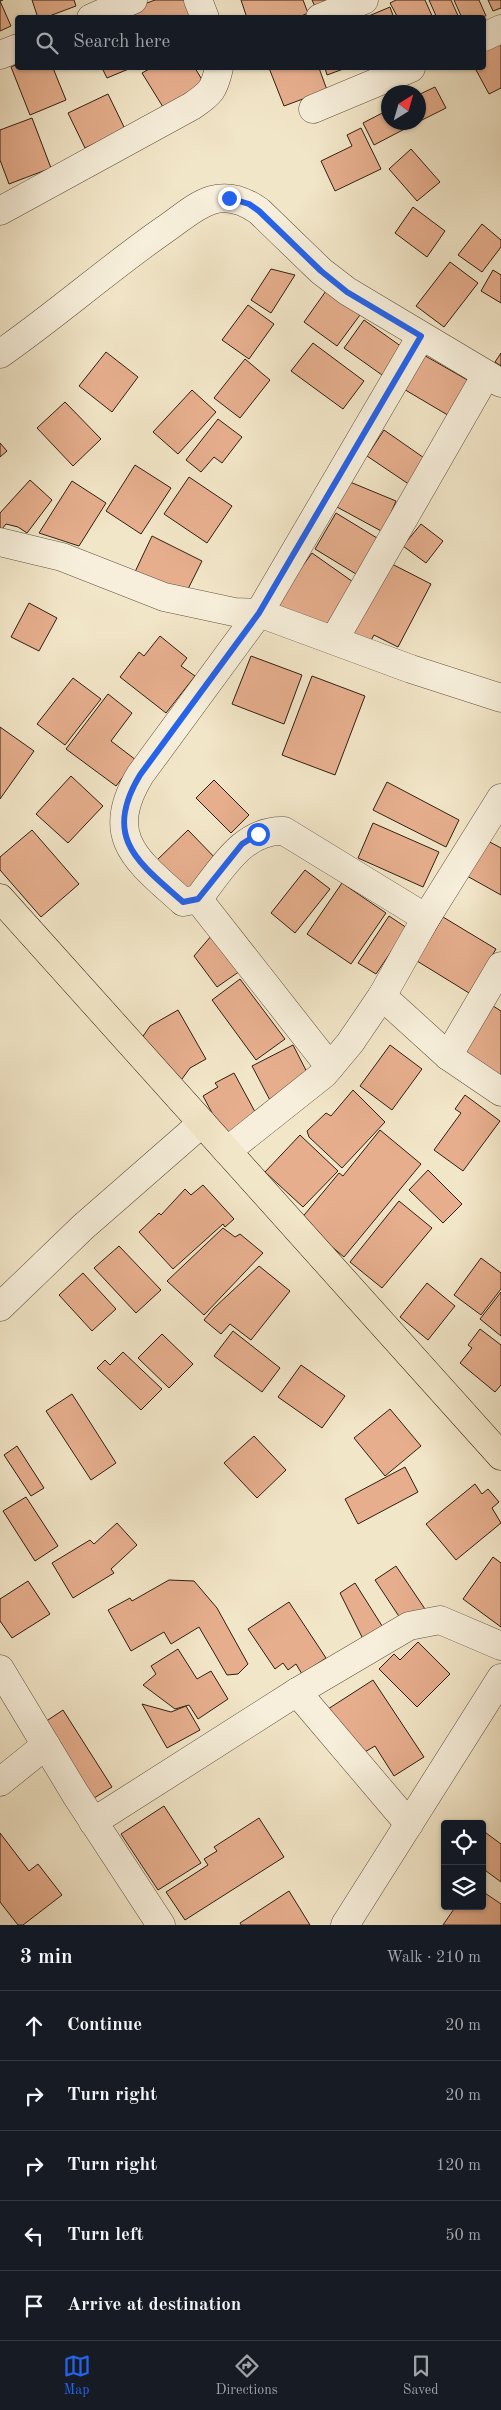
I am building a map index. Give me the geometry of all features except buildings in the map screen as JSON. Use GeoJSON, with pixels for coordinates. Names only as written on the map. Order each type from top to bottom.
{"type":"FeatureCollection","features":[{"type":"Feature","properties":{"kind":"main road"},"geometry":{"type":"LineString","coordinates":[[0,898],[501,1456]]}},
{"type":"Feature","properties":{"kind":"street"},"geometry":{"type":"LineString","coordinates":[[98,15],[133,0]]}},
{"type":"Feature","properties":{"kind":"street"},"geometry":{"type":"LineString","coordinates":[[198,0],[204,15]]}},
{"type":"Feature","properties":{"kind":"street"},"geometry":{"type":"LineString","coordinates":[[327,15],[364,0]]}},
{"type":"Feature","properties":{"kind":"street"},"geometry":{"type":"LineString","coordinates":[[486,36],[501,29]]}},
{"type":"Feature","properties":{"kind":"street"},"geometry":{"type":"LineString","coordinates":[[0,56],[15,49]]}},
{"type":"Feature","properties":{"kind":"street"},"geometry":{"type":"LineString","coordinates":[[0,211],[192,106],[209,95],[214,88],[218,70]]}},
{"type":"Feature","properties":{"kind":"street"},"geometry":{"type":"LineString","coordinates":[[313,109],[406,70]]}},
{"type":"Feature","properties":{"kind":"street"},"geometry":{"type":"LineString","coordinates":[[0,354],[124,258],[203,203],[220,198],[238,200],[249,204],[321,271],[347,292],[494,379],[334,640]]}},
{"type":"Feature","properties":{"kind":"street"},"geometry":{"type":"LineString","coordinates":[[421,336],[259,613],[140,775],[130,790],[124,814],[125,839],[142,864],[183,902],[198,899],[242,844],[258,834],[284,831],[426,918]]}},
{"type":"Feature","properties":{"kind":"street"},"geometry":{"type":"LineString","coordinates":[[0,542],[62,557],[164,597],[234,612],[259,613],[501,698]]}},
{"type":"Feature","properties":{"kind":"street"},"geometry":{"type":"LineString","coordinates":[[227,1151],[330,1067],[350,1043],[382,996],[426,918],[501,798]]}},
{"type":"Feature","properties":{"kind":"street"},"geometry":{"type":"LineString","coordinates":[[198,899],[330,1067]]}},
{"type":"Feature","properties":{"kind":"street"},"geometry":{"type":"LineString","coordinates":[[448,1056],[501,966]]}},
{"type":"Feature","properties":{"kind":"street"},"geometry":{"type":"LineString","coordinates":[[382,996],[448,1056],[501,1092]]}},
{"type":"Feature","properties":{"kind":"street"},"geometry":{"type":"LineString","coordinates":[[0,1306],[83,1227],[202,1123]]}},
{"type":"Feature","properties":{"kind":"street"},"geometry":{"type":"LineString","coordinates":[[93,1822],[297,1692],[409,1626],[426,1621],[440,1620],[501,1646]]}},
{"type":"Feature","properties":{"kind":"street"},"geometry":{"type":"LineString","coordinates":[[0,1669],[93,1822],[161,1925]]}},
{"type":"Feature","properties":{"kind":"street"},"geometry":{"type":"LineString","coordinates":[[345,1925],[501,1678]]}},
{"type":"Feature","properties":{"kind":"street"},"geometry":{"type":"LineString","coordinates":[[297,1692],[409,1824]]}},
{"type":"Feature","properties":{"kind":"street"},"geometry":{"type":"LineString","coordinates":[[0,1782],[46,1744]]}},
{"type":"Feature","properties":{"kind":"route"},"geometry":{"type":"LineString","coordinates":[[229,198],[249,204],[259,211],[289,242],[347,292],[421,336],[259,613],[140,775],[130,790],[124,814],[125,839],[142,864],[183,902],[198,899],[242,844],[258,834]]}}]}
